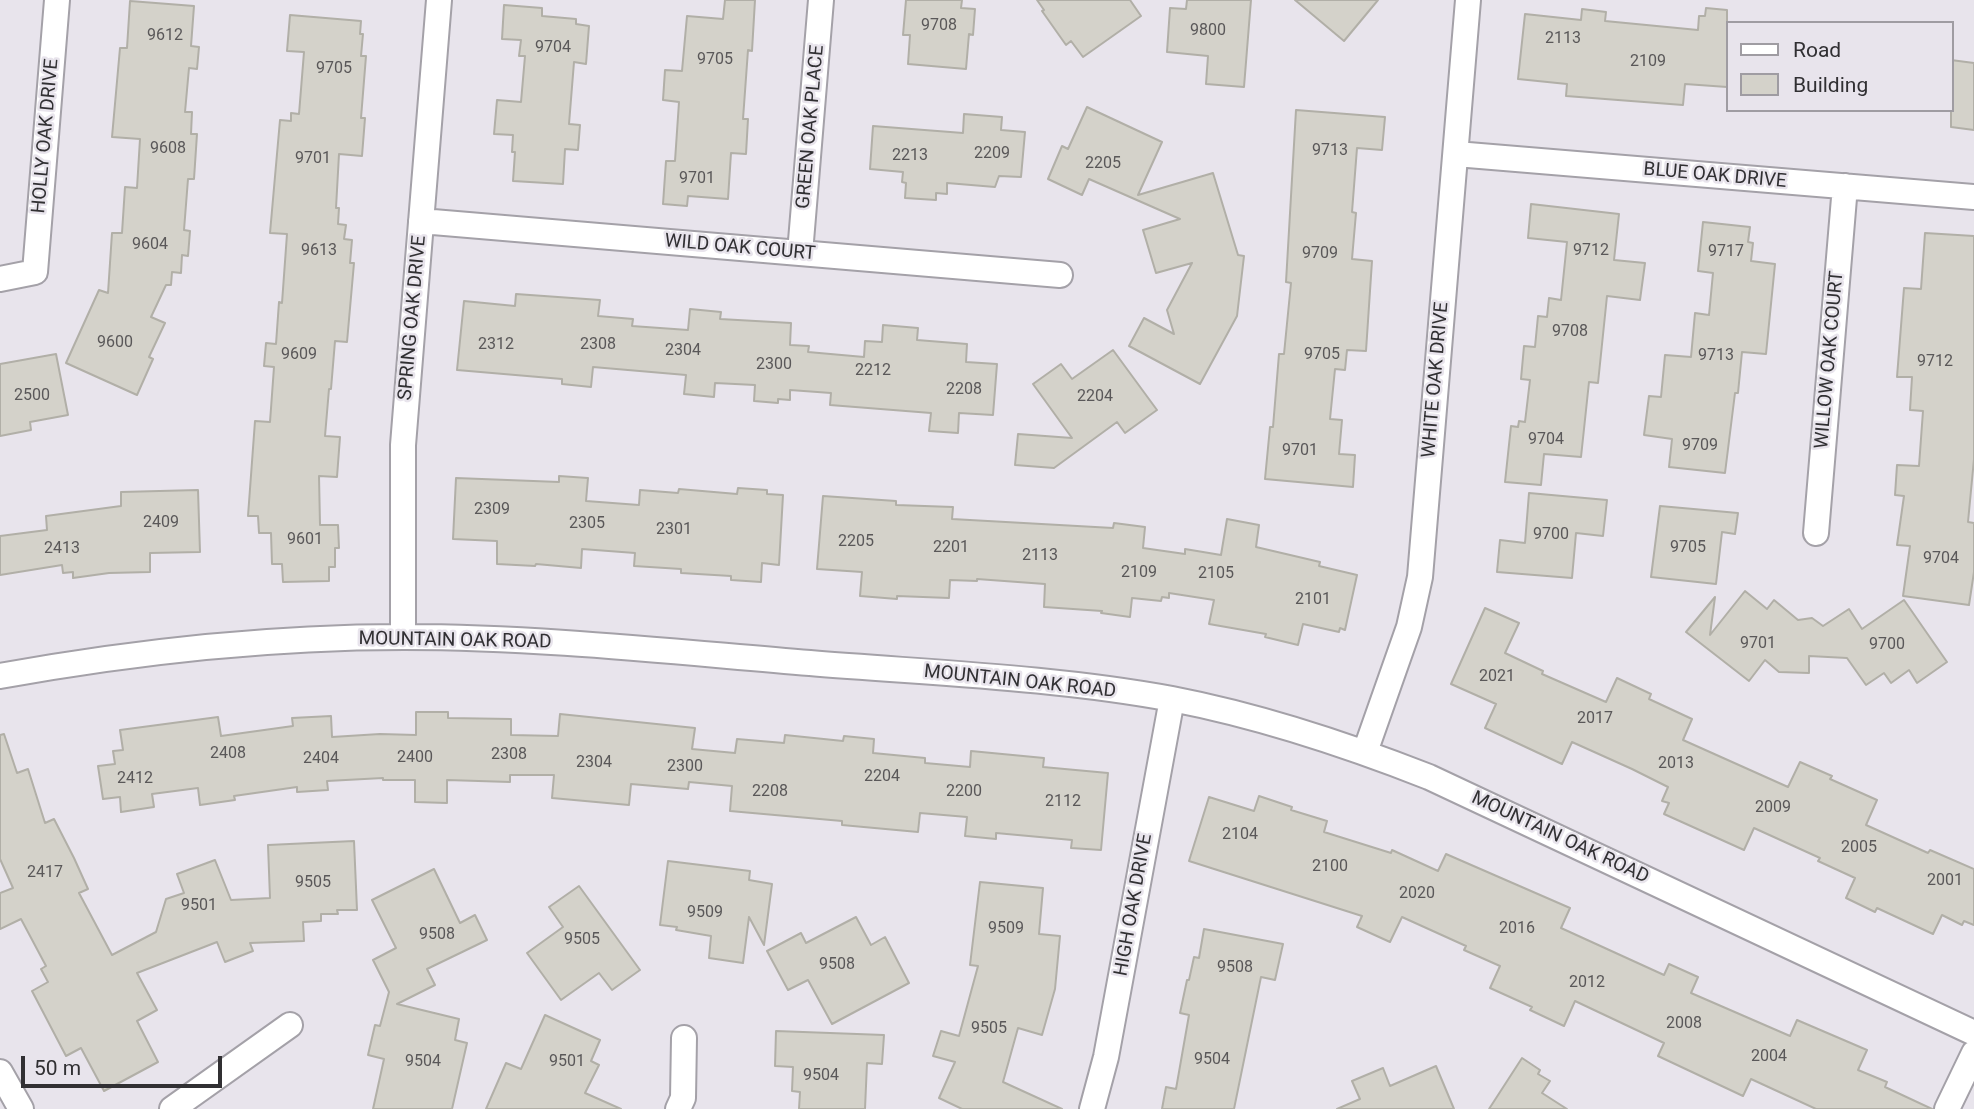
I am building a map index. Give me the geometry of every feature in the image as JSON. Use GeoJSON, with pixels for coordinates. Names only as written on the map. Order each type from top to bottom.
{"type":"FeatureCollection","features":[{"type":"Feature","properties":{"kind":"street","name":"HOLLY OAK DRIVE"},"geometry":{"type":"LineString","coordinates":[[0,279],[35,272],[57,0]]}},
{"type":"Feature","properties":{"kind":"street","name":"SPRING OAK DRIVE"},"geometry":{"type":"LineString","coordinates":[[403,637],[403,444],[439,0]]}},
{"type":"Feature","properties":{"kind":"street","name":"GREEN OAK PLACE"},"geometry":{"type":"LineString","coordinates":[[800,253],[821,0]]}},
{"type":"Feature","properties":{"kind":"street","name":"WHITE OAK DRIVE"},"geometry":{"type":"LineString","coordinates":[[1365,752],[1409,627],[1420,577],[1468,0]]}},
{"type":"Feature","properties":{"kind":"street","name":"BLUE OAK DRIVE"},"geometry":{"type":"LineString","coordinates":[[1455,154],[1974,197]]}},
{"type":"Feature","properties":{"kind":"street","name":"WILLOW OAK COURT"},"geometry":{"type":"LineString","coordinates":[[1816,533],[1845,186]]}},
{"type":"Feature","properties":{"kind":"street","name":"WILD OAK COURT"},"geometry":{"type":"LineString","coordinates":[[421,222],[1060,275]]}},
{"type":"Feature","properties":{"kind":"street","name":"MOUNTAIN OAK ROAD"},"geometry":{"type":"LineString","coordinates":[[0,676],[159,652],[278,641],[403,637],[587,644],[1071,685],[1172,699],[1276,723],[1365,752],[1429,777],[1974,1033]]}},
{"type":"Feature","properties":{"kind":"street","name":"HIGH OAK DRIVE"},"geometry":{"type":"LineString","coordinates":[[1093,1109],[1106,1056],[1172,699]]}},
{"type":"Feature","properties":{"kind":"street"},"geometry":{"type":"LineString","coordinates":[[172,1109],[290,1025]]}},
{"type":"Feature","properties":{"kind":"street"},"geometry":{"type":"LineString","coordinates":[[678,1109],[683,1098],[684,1038]]}},
{"type":"Feature","properties":{"kind":"street"},"geometry":{"type":"LineString","coordinates":[[1947,1109],[1974,1052]]}},
{"type":"Feature","properties":{"kind":"street"},"geometry":{"type":"LineString","coordinates":[[0,1072],[21,1109]]}},
{"type":"Feature","properties":{"kind":"building"},"geometry":{"type":"Polygon","coordinates":[[[725,0],[755,0],[752,51],[748,50],[743,119],[748,119],[746,154],[731,153],[728,199],[688,196],[687,206],[663,204],[666,161],[675,161],[679,102],[663,100],[665,70],[682,71],[687,16],[723,19],[725,0]]]}},
{"type":"Feature","properties":{"kind":"building"},"geometry":{"type":"Polygon","coordinates":[[[906,0],[962,0],[961,8],[975,9],[973,35],[969,34],[966,69],[908,64],[910,35],[903,35],[906,0]]]}},
{"type":"Feature","properties":{"kind":"building"},"geometry":{"type":"Polygon","coordinates":[[[1037,0],[1130,0],[1141,16],[1083,57],[1071,41],[1066,45],[1037,0]]]}},
{"type":"Feature","properties":{"kind":"building"},"geometry":{"type":"Polygon","coordinates":[[[1187,0],[1251,0],[1244,87],[1206,84],[1208,56],[1167,52],[1170,8],[1186,9],[1187,0]]]}},
{"type":"Feature","properties":{"kind":"building"},"geometry":{"type":"Polygon","coordinates":[[[1295,0],[1378,0],[1344,41],[1295,0]]]}},
{"type":"Feature","properties":{"kind":"building"},"geometry":{"type":"Polygon","coordinates":[[[130,1],[194,6],[191,46],[199,47],[197,69],[189,68],[185,112],[192,112],[191,134],[197,134],[194,179],[188,179],[184,230],[190,231],[188,256],[182,255],[181,273],[172,272],[171,285],[166,285],[151,317],[165,323],[149,357],[153,359],[137,395],[66,363],[99,290],[108,293],[112,233],[122,233],[125,187],[137,188],[140,139],[112,137],[120,48],[127,48],[130,1]]]}},
{"type":"Feature","properties":{"kind":"building"},"geometry":{"type":"Polygon","coordinates":[[[504,5],[542,8],[542,16],[576,19],[576,24],[589,26],[586,64],[574,62],[569,124],[580,125],[578,150],[565,149],[563,184],[513,181],[513,135],[494,134],[497,100],[521,102],[525,56],[519,56],[521,40],[502,39],[504,5]]]}},
{"type":"Feature","properties":{"kind":"building"},"geometry":{"type":"Polygon","coordinates":[[[1706,8],[1727,10],[1726,87],[1685,84],[1683,105],[1566,96],[1567,84],[1518,79],[1525,14],[1581,20],[1582,9],[1606,12],[1605,21],[1698,30],[1699,16],[1705,16],[1706,8]]]}},
{"type":"Feature","properties":{"kind":"building"},"geometry":{"type":"Polygon","coordinates":[[[290,15],[361,21],[361,56],[366,56],[361,118],[365,118],[362,156],[339,154],[336,208],[339,208],[338,224],[346,225],[344,239],[352,240],[350,263],[354,263],[347,342],[335,341],[325,436],[340,437],[337,477],[319,476],[320,525],[338,525],[339,548],[335,548],[335,567],[329,567],[329,581],[283,582],[282,564],[272,564],[271,533],[259,533],[258,516],[248,516],[255,421],[270,422],[274,367],[264,366],[266,343],[276,344],[279,302],[282,303],[287,234],[270,233],[280,120],[291,121],[291,113],[299,114],[304,52],[287,51],[290,15]]]}},
{"type":"Feature","properties":{"kind":"building"},"geometry":{"type":"Polygon","coordinates":[[[1953,60],[1974,63],[1974,130],[1951,127],[1953,60]]]}},
{"type":"Feature","properties":{"kind":"building"},"geometry":{"type":"Polygon","coordinates":[[[1087,107],[1162,142],[1138,195],[1213,173],[1238,255],[1244,256],[1237,316],[1200,384],[1129,346],[1144,318],[1174,334],[1167,310],[1192,263],[1156,273],[1143,230],[1180,219],[1089,179],[1082,195],[1048,179],[1062,146],[1068,149],[1087,107]]]}},
{"type":"Feature","properties":{"kind":"building"},"geometry":{"type":"Polygon","coordinates":[[[1296,110],[1385,117],[1382,150],[1357,148],[1352,212],[1356,213],[1352,259],[1372,261],[1366,351],[1347,350],[1345,370],[1335,369],[1330,419],[1342,420],[1339,454],[1355,455],[1353,487],[1265,479],[1270,427],[1273,427],[1279,354],[1284,354],[1291,283],[1286,282],[1296,110]]]}},
{"type":"Feature","properties":{"kind":"building"},"geometry":{"type":"Polygon","coordinates":[[[964,114],[1002,117],[1001,130],[1025,132],[1021,177],[999,176],[995,187],[947,183],[947,194],[936,193],[936,200],[905,198],[906,183],[902,182],[903,172],[870,169],[873,126],[963,133],[964,114]]]}},
{"type":"Feature","properties":{"kind":"building"},"geometry":{"type":"Polygon","coordinates":[[[1531,204],[1619,214],[1614,260],[1645,263],[1640,300],[1607,296],[1598,383],[1589,382],[1581,457],[1544,454],[1541,485],[1505,482],[1511,426],[1518,427],[1519,421],[1525,422],[1530,380],[1521,379],[1524,346],[1535,347],[1538,316],[1547,317],[1549,298],[1561,300],[1567,242],[1528,238],[1531,204]]]}},
{"type":"Feature","properties":{"kind":"building"},"geometry":{"type":"Polygon","coordinates":[[[1703,222],[1750,227],[1748,242],[1753,243],[1751,261],[1775,264],[1766,354],[1742,352],[1725,473],[1669,467],[1672,439],[1644,435],[1649,396],[1661,397],[1665,355],[1691,357],[1695,313],[1709,315],[1713,273],[1698,271],[1703,222]]]}},
{"type":"Feature","properties":{"kind":"building"},"geometry":{"type":"Polygon","coordinates":[[[1925,233],[1974,236],[1974,459],[1968,522],[1974,523],[1974,572],[1969,605],[1903,596],[1910,546],[1897,545],[1904,496],[1895,495],[1897,465],[1919,466],[1923,411],[1910,410],[1912,377],[1897,377],[1904,288],[1921,289],[1925,233]]]}},
{"type":"Feature","properties":{"kind":"building"},"geometry":{"type":"Polygon","coordinates":[[[516,294],[600,300],[598,316],[633,319],[632,326],[688,330],[690,309],[721,312],[720,319],[791,323],[790,345],[809,346],[808,352],[864,357],[865,341],[882,342],[883,325],[918,328],[917,340],[967,344],[966,362],[997,364],[993,415],[959,413],[958,433],[929,431],[931,413],[830,405],[831,393],[790,390],[790,400],[778,399],[778,403],[754,401],[755,385],[715,383],[714,397],[684,394],[686,375],[593,367],[591,387],[562,384],[562,379],[457,370],[464,301],[515,306],[516,294]]]}},
{"type":"Feature","properties":{"kind":"building"},"geometry":{"type":"Polygon","coordinates":[[[1113,350],[1157,410],[1125,433],[1117,422],[1054,468],[1015,465],[1018,434],[1072,438],[1033,384],[1061,364],[1072,379],[1113,350]]]}},
{"type":"Feature","properties":{"kind":"building"},"geometry":{"type":"Polygon","coordinates":[[[56,354],[68,415],[30,422],[31,430],[0,436],[0,364],[56,354]]]}},
{"type":"Feature","properties":{"kind":"building"},"geometry":{"type":"Polygon","coordinates":[[[559,476],[588,478],[586,501],[639,505],[640,490],[678,493],[679,489],[737,494],[738,488],[767,490],[767,494],[783,495],[779,565],[762,563],[761,582],[731,580],[731,576],[681,573],[681,569],[634,566],[635,553],[582,549],[581,568],[497,564],[497,541],[453,539],[456,478],[559,482],[559,476]]]}},
{"type":"Feature","properties":{"kind":"building"},"geometry":{"type":"Polygon","coordinates":[[[198,490],[200,552],[150,553],[150,572],[109,573],[73,578],[73,572],[63,573],[62,565],[0,575],[0,536],[47,530],[46,516],[121,506],[121,492],[198,490]]]}},
{"type":"Feature","properties":{"kind":"building"},"geometry":{"type":"Polygon","coordinates":[[[1529,493],[1607,500],[1603,536],[1576,533],[1572,578],[1497,572],[1500,540],[1525,543],[1529,493]]]}},
{"type":"Feature","properties":{"kind":"building"},"geometry":{"type":"Polygon","coordinates":[[[823,496],[896,501],[896,505],[953,507],[952,519],[1113,528],[1114,523],[1145,527],[1143,548],[1185,554],[1185,549],[1221,555],[1227,519],[1259,525],[1256,547],[1320,562],[1319,566],[1357,575],[1345,630],[1340,628],[1339,632],[1303,624],[1298,645],[1265,637],[1266,634],[1209,624],[1214,600],[1169,593],[1169,598],[1162,597],[1161,601],[1132,598],[1130,617],[1101,613],[1102,611],[1044,607],[1045,584],[977,579],[950,580],[949,598],[897,596],[897,599],[860,596],[862,572],[817,569],[823,496]]]}},
{"type":"Feature","properties":{"kind":"building"},"geometry":{"type":"Polygon","coordinates":[[[1660,506],[1738,513],[1735,534],[1722,532],[1716,584],[1651,577],[1660,506]]]}},
{"type":"Feature","properties":{"kind":"building"},"geometry":{"type":"Polygon","coordinates":[[[1745,591],[1767,609],[1774,600],[1798,620],[1812,618],[1823,626],[1849,609],[1862,629],[1904,600],[1947,662],[1917,683],[1909,670],[1891,683],[1884,673],[1866,685],[1847,658],[1809,656],[1809,673],[1779,672],[1765,660],[1749,681],[1686,632],[1715,597],[1710,635],[1745,591]]]}},
{"type":"Feature","properties":{"kind":"building"},"geometry":{"type":"Polygon","coordinates":[[[1485,608],[1519,623],[1505,653],[1543,671],[1542,674],[1606,702],[1617,678],[1651,694],[1649,699],[1692,719],[1683,740],[1788,787],[1800,762],[1877,800],[1866,825],[1928,853],[1930,850],[1974,869],[1974,925],[1964,921],[1962,925],[1942,915],[1933,934],[1877,908],[1875,912],[1846,898],[1855,878],[1818,861],[1820,858],[1754,828],[1744,850],[1664,814],[1669,803],[1662,801],[1668,787],[1632,769],[1572,742],[1562,764],[1485,728],[1496,704],[1451,684],[1485,608]]]}},
{"type":"Feature","properties":{"kind":"building"},"geometry":{"type":"Polygon","coordinates":[[[416,712],[448,712],[448,718],[511,719],[511,735],[558,736],[560,714],[695,728],[692,749],[735,753],[737,739],[784,743],[785,735],[843,741],[844,736],[874,739],[873,753],[925,758],[925,763],[970,767],[971,751],[1044,758],[1043,767],[1108,773],[1101,850],[1071,848],[1072,840],[996,833],[996,839],[965,836],[967,817],[920,813],[918,832],[842,825],[842,821],[730,811],[732,786],[689,782],[688,789],[631,784],[629,805],[552,798],[554,775],[510,775],[510,782],[447,780],[447,803],[415,802],[415,780],[383,778],[327,781],[328,790],[297,792],[297,787],[234,796],[235,800],[200,805],[198,788],[152,794],[154,807],[121,812],[120,797],[103,799],[98,766],[115,764],[113,751],[123,750],[120,730],[218,717],[221,736],[293,726],[292,718],[331,716],[332,737],[416,735],[416,712]]]}},
{"type":"Feature","properties":{"kind":"building"},"geometry":{"type":"Polygon","coordinates":[[[4,734],[17,773],[28,769],[45,823],[54,819],[74,858],[88,889],[79,893],[112,955],[156,932],[166,899],[184,893],[177,874],[215,860],[231,900],[270,898],[268,845],[354,841],[357,910],[337,910],[338,914],[321,914],[321,921],[303,922],[304,941],[250,943],[253,951],[225,962],[217,942],[137,973],[157,1010],[137,1021],[158,1062],[104,1091],[81,1048],[66,1056],[32,991],[48,982],[41,969],[46,966],[21,919],[0,929],[0,893],[13,888],[0,859],[0,735],[4,734]]]}},
{"type":"Feature","properties":{"kind":"building"},"geometry":{"type":"Polygon","coordinates":[[[1259,796],[1327,821],[1324,832],[1391,853],[1392,850],[1438,871],[1446,854],[1570,908],[1561,928],[1664,975],[1669,964],[1698,977],[1691,993],[1790,1036],[1797,1020],[1867,1050],[1858,1070],[1887,1082],[1885,1087],[1932,1109],[1816,1109],[1751,1079],[1743,1096],[1658,1056],[1664,1043],[1575,1001],[1564,1026],[1530,1010],[1532,1007],[1490,988],[1500,966],[1464,950],[1466,946],[1402,917],[1390,942],[1357,927],[1362,916],[1189,861],[1209,797],[1254,811],[1259,796]]]}},
{"type":"Feature","properties":{"kind":"building"},"geometry":{"type":"Polygon","coordinates":[[[668,861],[750,871],[749,880],[772,884],[764,945],[749,917],[743,963],[709,958],[711,936],[660,925],[668,861]]]}},
{"type":"Feature","properties":{"kind":"building"},"geometry":{"type":"Polygon","coordinates":[[[434,869],[460,923],[475,915],[487,940],[427,969],[435,985],[397,1004],[459,1019],[455,1040],[467,1043],[452,1109],[373,1109],[384,1059],[368,1055],[375,1025],[380,1026],[389,992],[373,960],[396,948],[372,900],[434,869]]]}},
{"type":"Feature","properties":{"kind":"building"},"geometry":{"type":"Polygon","coordinates":[[[980,882],[1043,888],[1039,934],[1060,936],[1055,989],[1042,1035],[1018,1028],[1003,1082],[1062,1109],[962,1109],[939,1098],[955,1062],[933,1056],[941,1031],[959,1036],[978,966],[970,965],[980,882]]]}},
{"type":"Feature","properties":{"kind":"building"},"geometry":{"type":"Polygon","coordinates":[[[579,886],[640,970],[612,990],[599,973],[561,1000],[527,953],[563,927],[549,907],[579,886]]]}},
{"type":"Feature","properties":{"kind":"building"},"geometry":{"type":"Polygon","coordinates":[[[856,917],[871,945],[885,937],[909,983],[832,1024],[808,980],[788,990],[767,951],[801,933],[806,943],[856,917]]]}},
{"type":"Feature","properties":{"kind":"building"},"geometry":{"type":"Polygon","coordinates":[[[1204,929],[1283,944],[1275,980],[1261,977],[1234,1109],[1162,1109],[1166,1087],[1176,1089],[1189,1015],[1180,1013],[1194,957],[1199,958],[1204,929]]]}},
{"type":"Feature","properties":{"kind":"building"},"geometry":{"type":"Polygon","coordinates":[[[545,1015],[600,1040],[591,1061],[599,1065],[585,1093],[621,1109],[486,1109],[506,1063],[521,1069],[545,1015]]]}},
{"type":"Feature","properties":{"kind":"building"},"geometry":{"type":"Polygon","coordinates":[[[776,1031],[884,1035],[882,1064],[867,1063],[865,1109],[799,1109],[800,1092],[792,1091],[793,1067],[775,1066],[776,1031]]]}},
{"type":"Feature","properties":{"kind":"building"},"geometry":{"type":"Polygon","coordinates":[[[1522,1058],[1540,1070],[1538,1074],[1550,1081],[1542,1093],[1567,1109],[1489,1109],[1522,1058]]]}},
{"type":"Feature","properties":{"kind":"building"},"geometry":{"type":"Polygon","coordinates":[[[1436,1066],[1454,1109],[1337,1109],[1360,1099],[1352,1081],[1383,1068],[1390,1086],[1436,1066]]]}}]}
